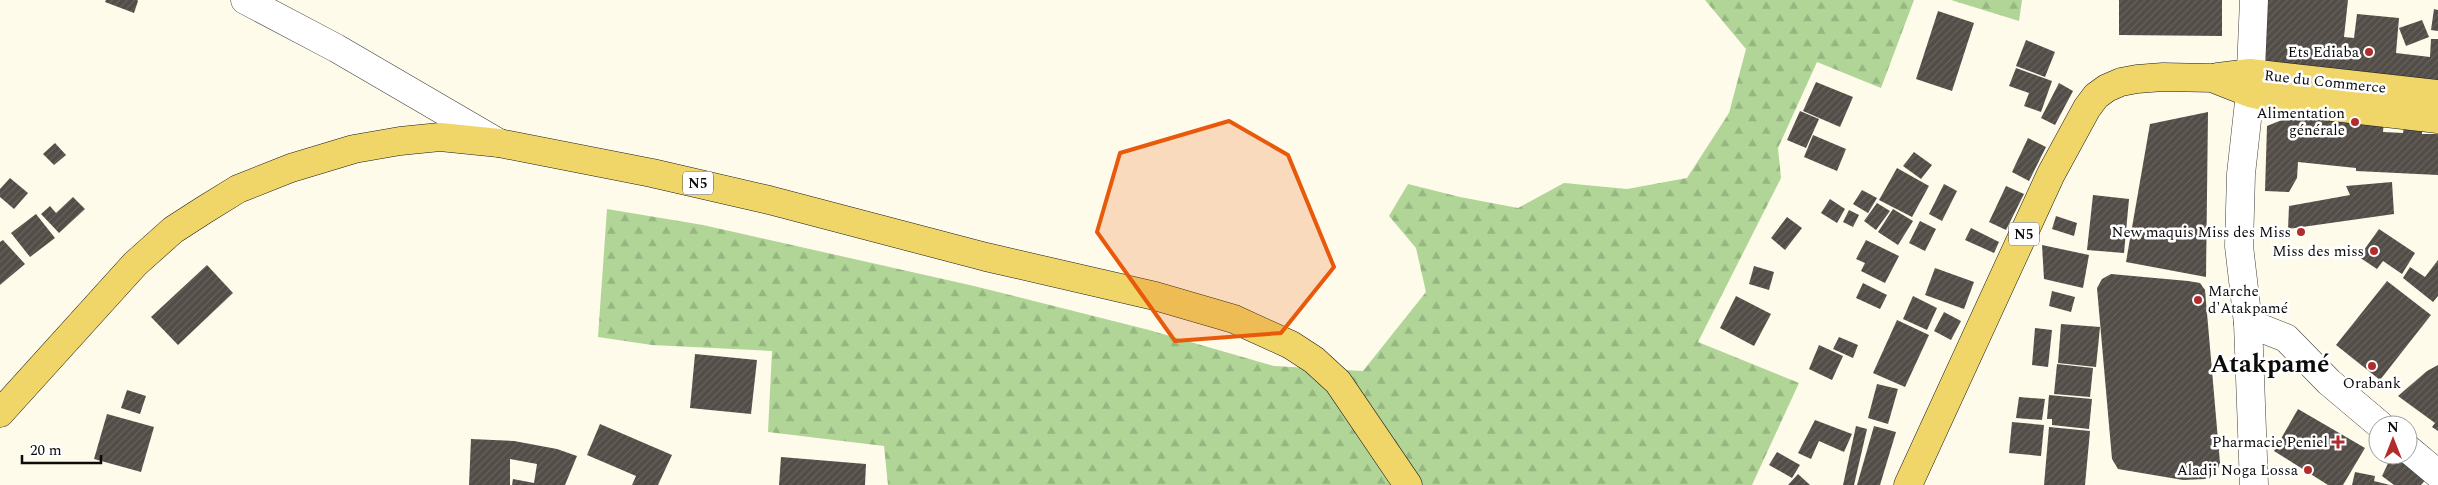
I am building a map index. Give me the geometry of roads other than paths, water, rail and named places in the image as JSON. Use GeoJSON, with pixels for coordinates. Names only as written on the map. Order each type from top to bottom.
{"type":"FeatureCollection","features":[{"type":"Feature","properties":{"kind":"main road","name":"N5"},"geometry":{"type":"LineString","coordinates":[[1908,485],[2052,174],[2079,121],[2096,96],[2121,82],[2137,79],[2163,77],[2212,78],[2250,83]]}},
{"type":"Feature","properties":{"kind":"main road","name":"Rue du Commerce"},"geometry":{"type":"LineString","coordinates":[[2250,83],[2438,94]]}},
{"type":"Feature","properties":{"kind":"main road","name":"Rue du Commerce"},"geometry":{"type":"LineString","coordinates":[[2250,83],[2290,102],[2438,119]]}},
{"type":"Feature","properties":{"kind":"main road","name":"N5"},"geometry":{"type":"LineString","coordinates":[[0,413],[135,264],[173,230],[238,189],[291,168],[354,149],[400,141],[440,137],[499,143],[652,173],[769,200],[986,257],[1155,296],[1234,319],[1292,345],[1314,360],[1338,382],[1408,485]]}},
{"type":"Feature","properties":{"kind":"street"},"geometry":{"type":"LineString","coordinates":[[245,0],[336,48],[499,143]]}},
{"type":"Feature","properties":{"kind":"street"},"geometry":{"type":"LineString","coordinates":[[2254,0],[2239,246],[2248,323],[2254,485]]}},
{"type":"Feature","properties":{"kind":"street"},"geometry":{"type":"LineString","coordinates":[[2248,323],[2286,338],[2329,382],[2368,415]]}},
{"type":"Feature","properties":{"kind":"street"},"geometry":{"type":"LineString","coordinates":[[2418,457],[2438,474]]}},
{"type":"Feature","properties":{"kind":"place","name":"Ets Ediaba"},"geometry":{"type":"Point","coordinates":[2369,52]}},
{"type":"Feature","properties":{"kind":"place","name":"Alimentation générale"},"geometry":{"type":"Point","coordinates":[2355,122]}},
{"type":"Feature","properties":{"kind":"place","name":"New maquis Miss des Miss"},"geometry":{"type":"Point","coordinates":[2301,232]}},
{"type":"Feature","properties":{"kind":"place","name":"Miss des miss"},"geometry":{"type":"Point","coordinates":[2374,251]}},
{"type":"Feature","properties":{"kind":"place","name":"Marche d'Atakpamé"},"geometry":{"type":"Point","coordinates":[2198,300]}},
{"type":"Feature","properties":{"kind":"place","name":"Orabank"},"geometry":{"type":"Point","coordinates":[2372,366]}},
{"type":"Feature","properties":{"kind":"place","name":"Pharmacie Peniel"},"geometry":{"type":"Point","coordinates":[2338,442]}},
{"type":"Feature","properties":{"kind":"place","name":"Aladji Noga Lossa"},"geometry":{"type":"Point","coordinates":[2308,470]}},
{"type":"Feature","properties":{"kind":"district","name":"Atakpamé"},"geometry":{"type":"Point","coordinates":[2270,365]}}]}
